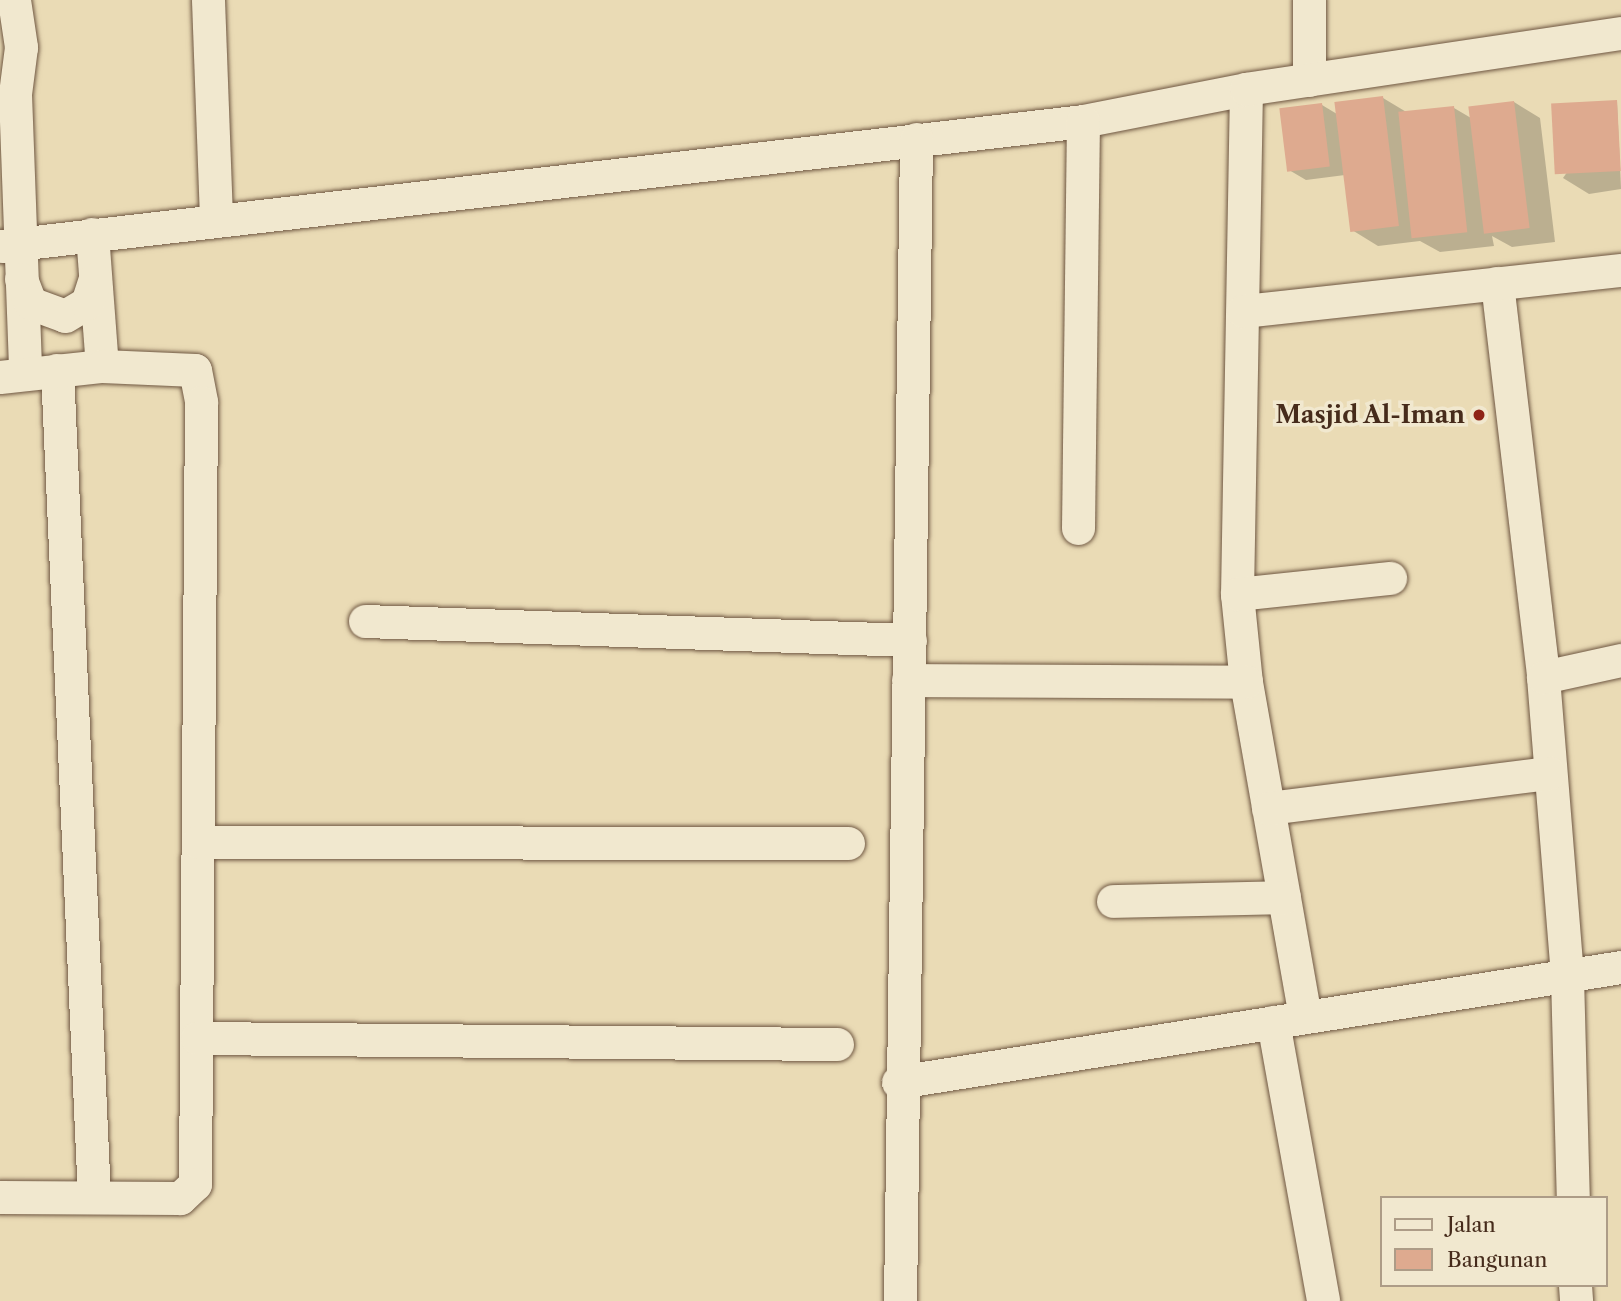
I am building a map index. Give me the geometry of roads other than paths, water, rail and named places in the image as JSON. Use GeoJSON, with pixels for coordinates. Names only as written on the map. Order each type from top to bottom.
{"type":"FeatureCollection","features":[{"type":"Feature","properties":{"kind":"street"},"geometry":{"type":"LineString","coordinates":[[14,0],[21,47],[7,98],[10,245],[30,303],[52,316],[77,311],[95,279]]}},
{"type":"Feature","properties":{"kind":"street"},"geometry":{"type":"LineString","coordinates":[[208,0],[216,219]]}},
{"type":"Feature","properties":{"kind":"street"},"geometry":{"type":"LineString","coordinates":[[1309,0],[1310,80]]}},
{"type":"Feature","properties":{"kind":"street"},"geometry":{"type":"LineString","coordinates":[[10,245],[216,219],[1083,121],[1246,89],[1621,33]]}},
{"type":"Feature","properties":{"kind":"street"},"geometry":{"type":"LineString","coordinates":[[1246,89],[1237,594],[1246,682],[1284,897],[1289,1019],[1323,1301]]}},
{"type":"Feature","properties":{"kind":"street"},"geometry":{"type":"LineString","coordinates":[[1078,528],[1083,121]]}},
{"type":"Feature","properties":{"kind":"street"},"geometry":{"type":"LineString","coordinates":[[900,1301],[898,1082],[910,640],[916,139]]}},
{"type":"Feature","properties":{"kind":"street"},"geometry":{"type":"LineString","coordinates":[[92,234],[102,366]]}},
{"type":"Feature","properties":{"kind":"street"},"geometry":{"type":"LineString","coordinates":[[1243,311],[1621,270]]}},
{"type":"Feature","properties":{"kind":"street"},"geometry":{"type":"LineString","coordinates":[[21,279],[94,1196]]}},
{"type":"Feature","properties":{"kind":"street"},"geometry":{"type":"LineString","coordinates":[[1497,283],[1543,677],[1567,975],[1573,1196]]}},
{"type":"Feature","properties":{"kind":"street"},"geometry":{"type":"LineString","coordinates":[[0,1197],[189,1195],[197,1038],[201,402],[195,370],[102,366],[27,373]]}},
{"type":"Feature","properties":{"kind":"street"},"geometry":{"type":"LineString","coordinates":[[1237,594],[1390,578]]}},
{"type":"Feature","properties":{"kind":"street"},"geometry":{"type":"LineString","coordinates":[[365,621],[910,640]]}},
{"type":"Feature","properties":{"kind":"street"},"geometry":{"type":"LineString","coordinates":[[1543,677],[1621,660]]}},
{"type":"Feature","properties":{"kind":"street"},"geometry":{"type":"LineString","coordinates":[[908,680],[1246,682]]}},
{"type":"Feature","properties":{"kind":"street"},"geometry":{"type":"LineString","coordinates":[[1268,808],[1549,774]]}},
{"type":"Feature","properties":{"kind":"street"},"geometry":{"type":"LineString","coordinates":[[198,842],[848,843]]}},
{"type":"Feature","properties":{"kind":"street"},"geometry":{"type":"LineString","coordinates":[[1113,901],[1284,897]]}},
{"type":"Feature","properties":{"kind":"street"},"geometry":{"type":"LineString","coordinates":[[898,1082],[1621,967]]}},
{"type":"Feature","properties":{"kind":"street"},"geometry":{"type":"LineString","coordinates":[[197,1038],[837,1044]]}},
{"type":"Feature","properties":{"kind":"place","name":"Masjid Al-Iman"},"geometry":{"type":"Point","coordinates":[1479,415]}}]}
